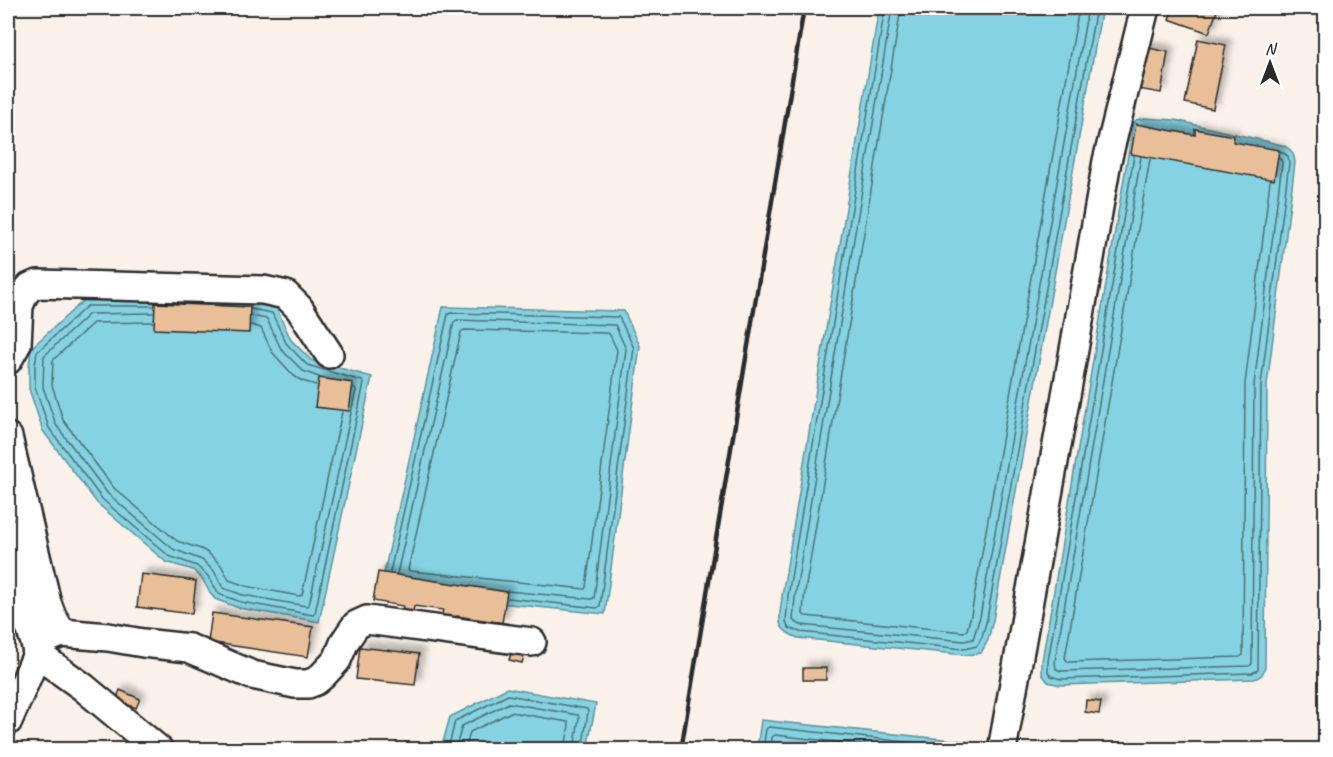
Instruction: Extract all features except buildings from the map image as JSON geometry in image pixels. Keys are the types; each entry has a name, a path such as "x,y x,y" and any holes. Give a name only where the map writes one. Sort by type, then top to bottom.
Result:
{"street":[{"path":"1002,750 1107,160 1145,8"},
{"path":"8,360 17,344 19,306 30,287 38,284 263,290 286,295 299,308 329,354"},
{"path":"8,437 47,603 62,633"},
{"path":"8,533 11,562 28,639 8,721"},
{"path":"28,639 62,633 189,648 252,675 295,684 308,684 322,676 337,660 345,641 356,625 367,621 532,642"},
{"path":"28,639 159,750"}],"water":[{"path":"879,8 1102,8 993,620 988,640 981,653 965,655 798,638 785,630 780,622 782,596"},
{"path":"1145,118 1175,120 1282,145 1291,151 1295,159 1267,385 1265,666 1262,675 1254,679 1060,685 1048,682 1042,674 1042,661 1133,125 1136,120"},
{"path":"84,300 246,302 276,307 291,340 311,360 372,377 319,622 239,608 215,599 203,580 193,570 166,562 97,503 43,431 29,389 31,348"},
{"path":"443,307 624,311 640,346 605,614 380,591"},
{"path":"507,688 596,704 587,749 441,749 450,717"},
{"path":"761,720 971,742 969,750 757,749"}],"railway":[{"path":"681,750 804,8"}]}
